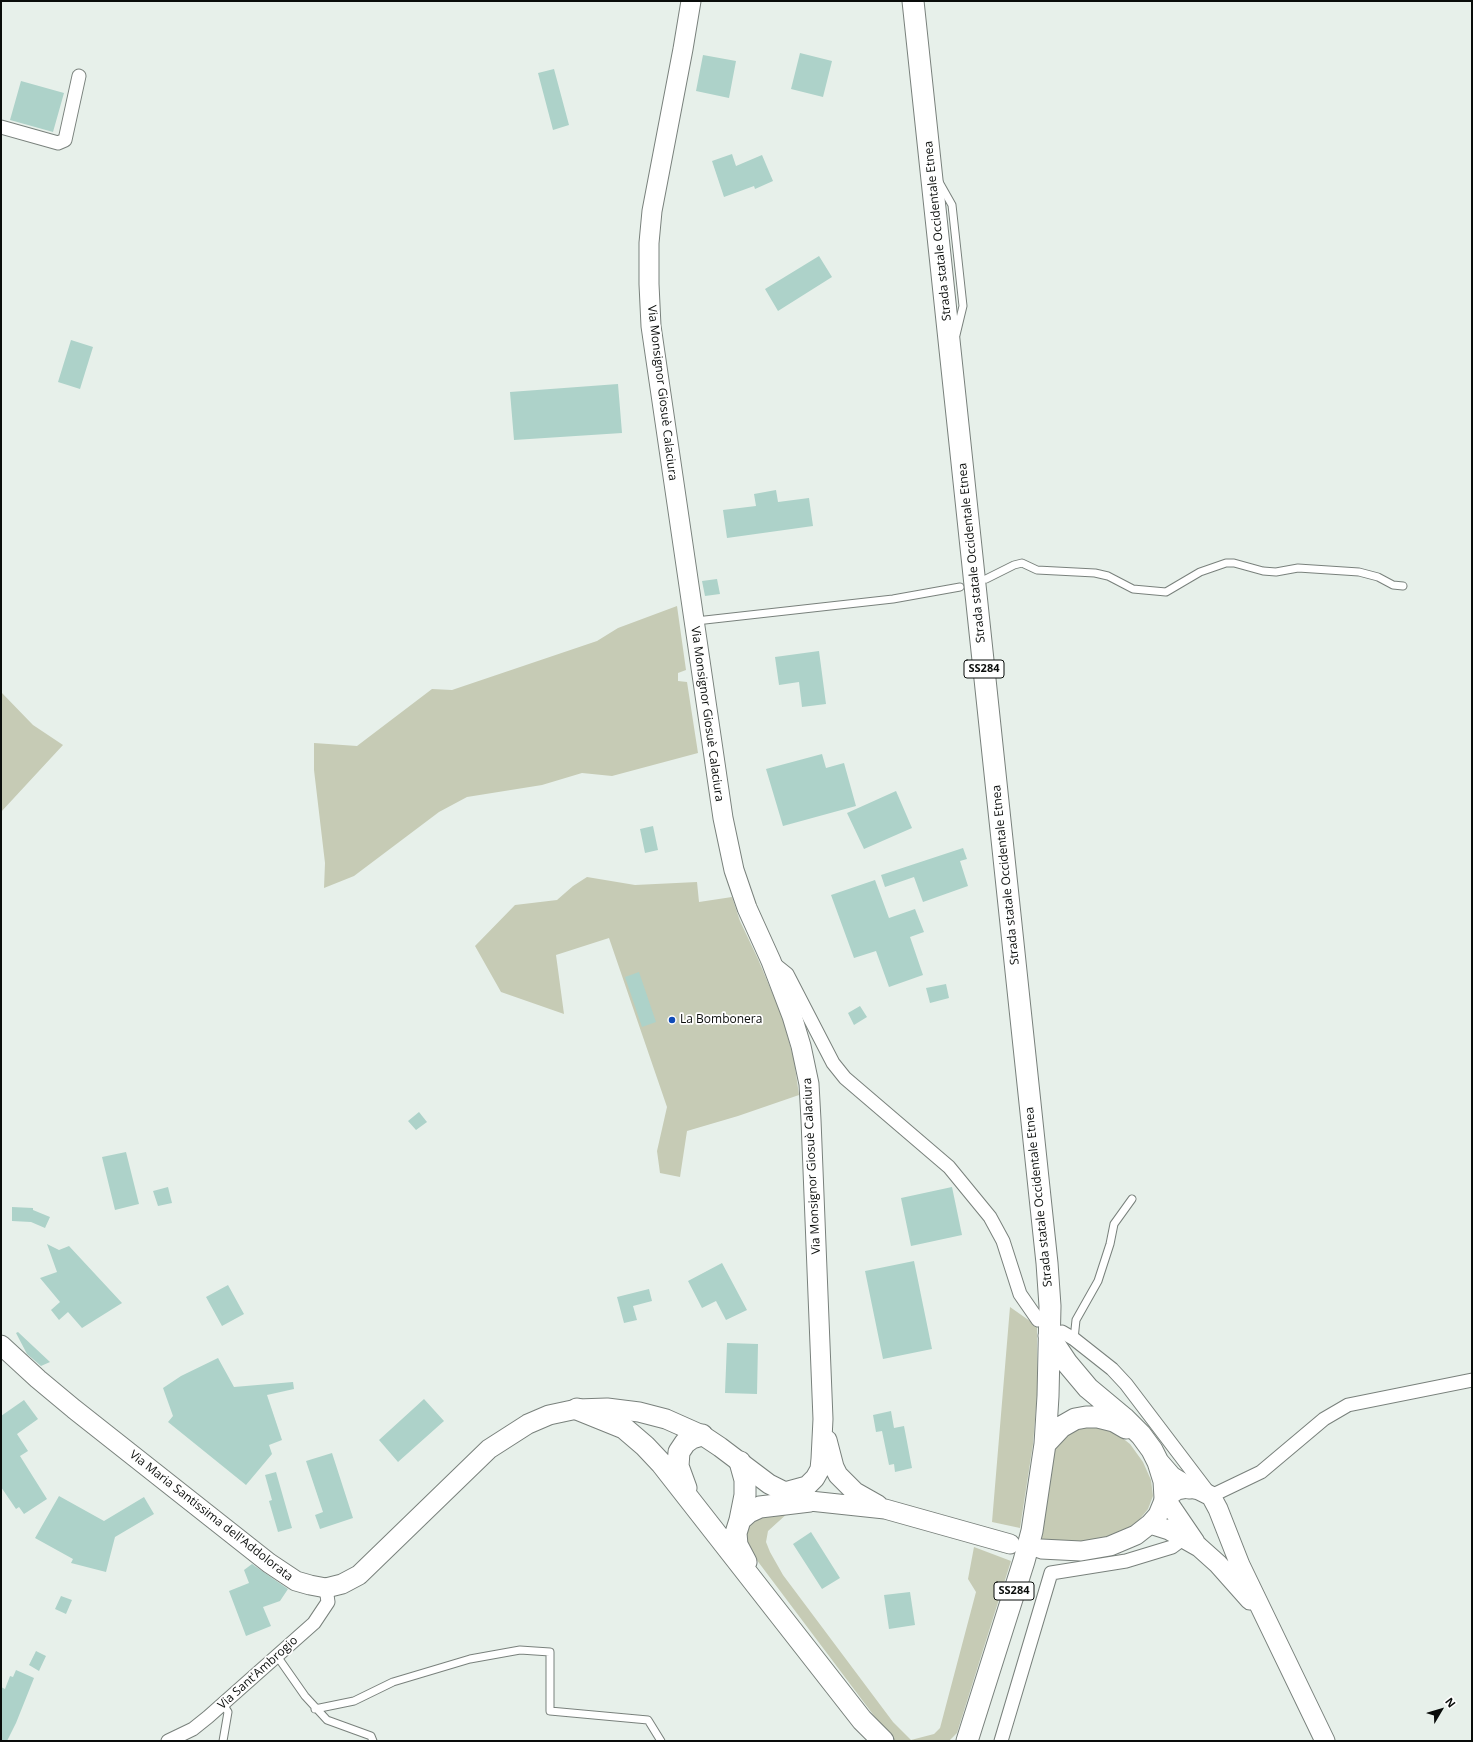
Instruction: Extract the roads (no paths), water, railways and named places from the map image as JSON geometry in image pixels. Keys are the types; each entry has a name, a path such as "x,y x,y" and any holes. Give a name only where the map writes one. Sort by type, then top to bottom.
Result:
{"main road":[{"name":"Strada statale Occidentale Etnea","path":"913,1 1046,1255 1050,1306 1048,1396 1045,1444 1032,1531 1024,1562 966,1739"},
{"path":"1050,1329 1067,1363 1088,1388 1124,1418 1141,1436 1158,1462 1171,1477 1189,1488"},
{"path":"577,1409 624,1428 651,1451 755,1581 862,1720 874,1741"},
{"path":"1045,1444 1061,1427 1075,1419 1086,1417 1098,1417 1114,1421 1141,1436"},
{"path":"689,1498 678,1466 679,1452 692,1438 702,1435"},
{"path":"740,1462 745,1480 745,1496 736,1533 737,1545 755,1581"},
{"path":"1158,1462 1164,1480 1165,1498"},
{"path":"740,1520 749,1512 760,1507 810,1501"},
{"path":"862,1720 884,1741"}],"street":[{"name":"Via Monsignor Giosuè Calaciura","path":"691,1 684,48 652,212 649,243 651,326 715,772 734,870 747,908 771,961 801,1046 809,1084 823,1419 827,1463"},
{"path":"1,127 58,143 65,140 80,76"},
{"path":"771,961 787,974 833,1063 845,1078 950,1167 990,1217 1003,1241 1020,1294 1050,1329 1074,1339 1112,1369 1126,1384 1211,1496 1240,1565 1326,1741"},
{"name":"Via Maria Santissima dell'Addolorata","path":"1,1345 74,1409 268,1563 296,1581 326,1588 342,1584 359,1575 489,1449 528,1424 549,1415 577,1409 607,1408 639,1412 666,1419 702,1435 768,1484 785,1492 810,1501 885,1509"},
{"path":"1211,1496 1261,1472 1324,1419 1348,1405 1472,1380"},
{"path":"785,1492 807,1486 816,1478 820,1469 827,1463"},
{"path":"827,1463 837,1483 830,1504"},
{"path":"827,1463 855,1492 885,1509 1010,1544"},
{"path":"1040,1549 1081,1551 1110,1546 1136,1535 1150,1524 1158,1515 1165,1498 1177,1490 1189,1488 1199,1490 1211,1496"},
{"path":"1165,1498 1191,1543"},
{"path":"1150,1524 1169,1530 1191,1543 1218,1564 1270,1625"},
{"path":"1001,1741 1051,1573 1126,1561 1172,1547 1191,1543 1208,1549 1216,1545 1221,1539 1224,1524"},
{"name":"Via Sant'Ambrogio","path":"168,1741 193,1729 314,1623 328,1602 326,1588"}],"lane":[{"path":"986,579 1014,565 1022,563 1037,570 1094,572 1108,576 1133,589 1166,592 1200,572 1226,563 1234,563 1263,571 1276,572 1298,568 1359,572 1378,577 1394,585 1403,586"},
{"path":"694,621 893,599 960,587"},
{"path":"1074,1339 1076,1320 1098,1281 1110,1244 1114,1224 1132,1199"},
{"path":"315,1709 354,1701 393,1682 470,1659 520,1650 550,1652 550,1711 648,1720 661,1741"},
{"path":"277,1656 292,1680 315,1709 327,1720 371,1736 373,1741"},
{"path":"223,1704 228,1712 223,1741"}],"place":[{"name":"La Bombonera","path":"672,1020"}]}
